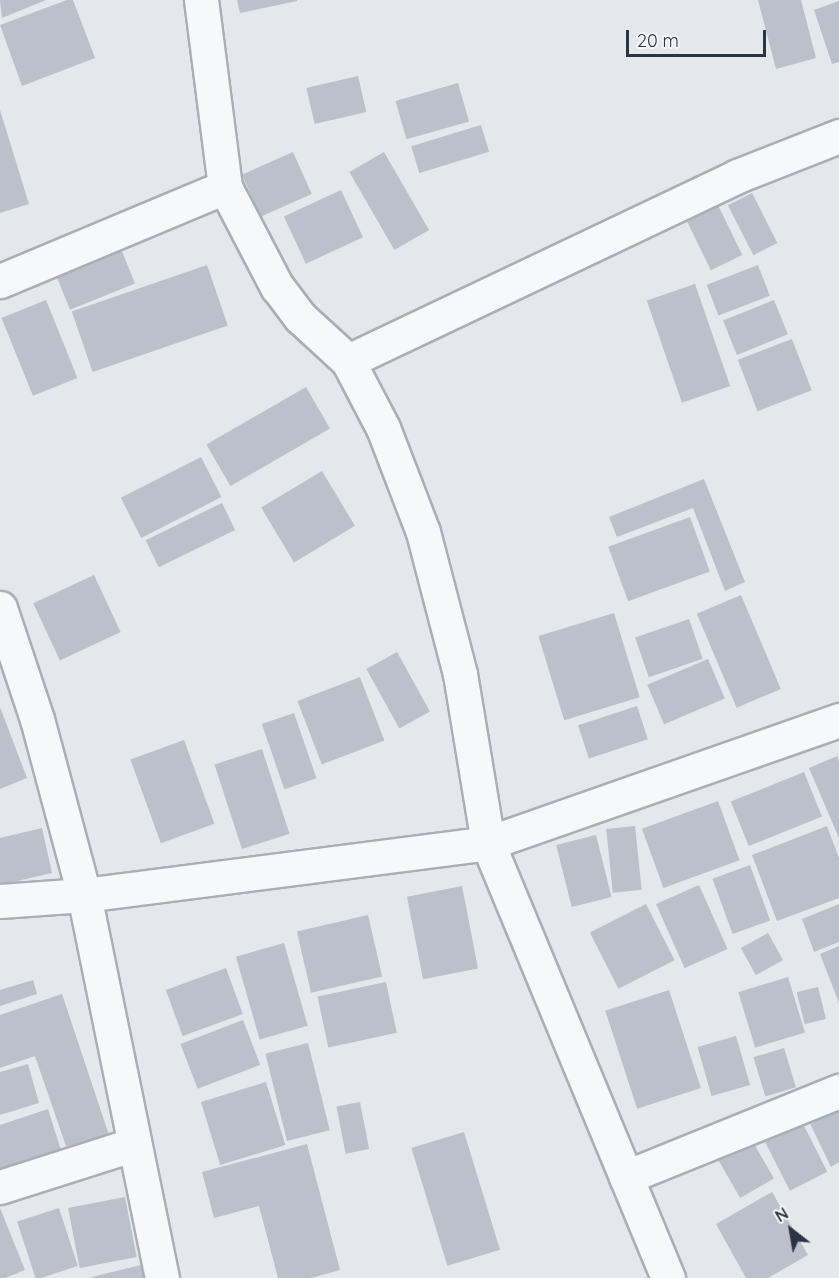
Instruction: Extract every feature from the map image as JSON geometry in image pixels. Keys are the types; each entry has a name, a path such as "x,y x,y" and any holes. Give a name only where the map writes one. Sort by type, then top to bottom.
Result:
{"street":[{"path":"201,0 225,187 277,287 300,317 348,361 383,428 423,532 435,592 460,674 488,843 668,1278"},
{"path":"348,361 737,176 839,136"},
{"path":"0,281 225,187"},
{"path":"0,608 37,719 84,895 132,1145 162,1278"},
{"path":"0,901 84,895 488,843 839,720"},
{"path":"626,1177 839,1091"},
{"path":"0,1187 132,1145"}],"building":[{"path":"0,0 46,0 2,18"},
{"path":"67,0 73,0 95,58 22,86 0,25"},
{"path":"237,0 297,0 297,1 240,13"},
{"path":"758,0 801,0 816,58 776,69"},
{"path":"839,1 839,62 832,64 814,10"},
{"path":"358,76 366,112 315,124 306,88"},
{"path":"458,83 469,121 407,139 396,101"},
{"path":"0,110 29,204 0,213"},
{"path":"481,125 489,152 419,173 411,146"},
{"path":"293,152 312,194 261,217 242,175"},
{"path":"384,152 429,230 394,250 349,172"},
{"path":"341,190 363,237 306,264 284,217"},
{"path":"752,193 777,243 753,255 728,205"},
{"path":"716,201 742,255 711,270 685,216"},
{"path":"117,239 135,284 70,310 52,265"},
{"path":"207,265 228,326 93,372 72,312"},
{"path":"758,265 770,296 718,316 707,285"},
{"path":"695,284 730,386 682,403 647,301"},
{"path":"46,300 77,378 33,396 1,318"},
{"path":"774,300 788,334 737,355 723,321"},
{"path":"792,339 812,390 758,411 738,360"},
{"path":"306,387 330,429 230,486 206,445"},
{"path":"201,457 221,497 141,538 121,498"},
{"path":"322,471 355,526 294,562 261,508"},
{"path":"704,479 745,582 725,591 693,508 617,537 609,517"},
{"path":"222,503 235,530 159,567 146,540"},
{"path":"690,517 710,572 628,601 608,547"},
{"path":"94,575 121,632 60,660 33,603"},
{"path":"741,595 781,689 737,708 697,614"},
{"path":"614,613 640,697 564,720 538,636"},
{"path":"689,619 703,659 649,677 635,638"},
{"path":"397,652 430,711 399,728 366,669"},
{"path":"708,659 725,699 664,724 647,685"},
{"path":"360,677 384,740 322,764 297,701"},
{"path":"637,706 648,739 589,758 578,725"},
{"path":"0,707 27,778 0,789"},
{"path":"294,713 316,778 284,789 262,724"},
{"path":"184,740 214,824 161,843 130,759"},
{"path":"262,749 290,834 242,849 214,764"},
{"path":"837,756 839,761 839,838 809,768"},
{"path":"804,772 822,817 749,846 731,802"},
{"path":"718,801 740,860 663,888 642,829"},
{"path":"635,826 642,890 613,893 606,829"},
{"path":"827,826 839,858 839,898 777,921 752,855"},
{"path":"42,828 52,873 0,885 0,838"},
{"path":"596,835 611,897 572,907 556,845"},
{"path":"750,865 770,920 733,934 712,879"},
{"path":"699,885 727,949 685,968 656,904"},
{"path":"462,886 478,968 423,979 407,897"},
{"path":"646,904 675,960 618,989 590,933"},
{"path":"839,904 839,942 814,952 802,919"},
{"path":"368,915 382,976 311,993 297,931"},
{"path":"768,933 783,960 756,975 741,948"},
{"path":"284,943 308,1026 260,1039 236,957"},
{"path":"839,946 839,1003 820,954"},
{"path":"226,968 243,1014 183,1036 166,990"},
{"path":"788,977 805,1032 755,1048 738,992"},
{"path":"33,980 37,994 0,1006 0,990"},
{"path":"386,982 397,1033 328,1047 318,997"},
{"path":"818,987 826,1019 805,1024 797,992"},
{"path":"669,990 701,1088 637,1109 605,1011"},
{"path":"62,994 110,1138 68,1152 35,1056 0,1068 0,1015"},
{"path":"243,1020 260,1065 198,1089 180,1044"},
{"path":"736,1036 750,1085 712,1096 698,1047"},
{"path":"308,1043 330,1130 287,1141 265,1054"},
{"path":"784,1048 796,1087 765,1097 753,1057"},
{"path":"28,1064 39,1103 0,1115 0,1072"},
{"path":"266,1082 285,1145 220,1165 201,1102"},
{"path":"839,1099 839,1162 831,1167 806,1115"},
{"path":"360,1102 369,1149 346,1154 336,1107"},
{"path":"48,1109 64,1160 0,1180 0,1125"},
{"path":"801,1120 827,1172 790,1191 764,1139"},
{"path":"746,1130 774,1178 740,1198 712,1150"},
{"path":"464,1132 500,1250 447,1266 411,1148"},
{"path":"307,1144 340,1270 311,1278 278,1278 259,1206 214,1218 202,1172"},
{"path":"772,1192 808,1255 768,1278 746,1278 716,1224"},
{"path":"125,1197 137,1257 80,1268 68,1208"},
{"path":"0,1208 25,1270 5,1278 0,1278"},
{"path":"59,1208 78,1266 35,1278 17,1222"},
{"path":"141,1265 144,1278 92,1278 92,1277"}]}
